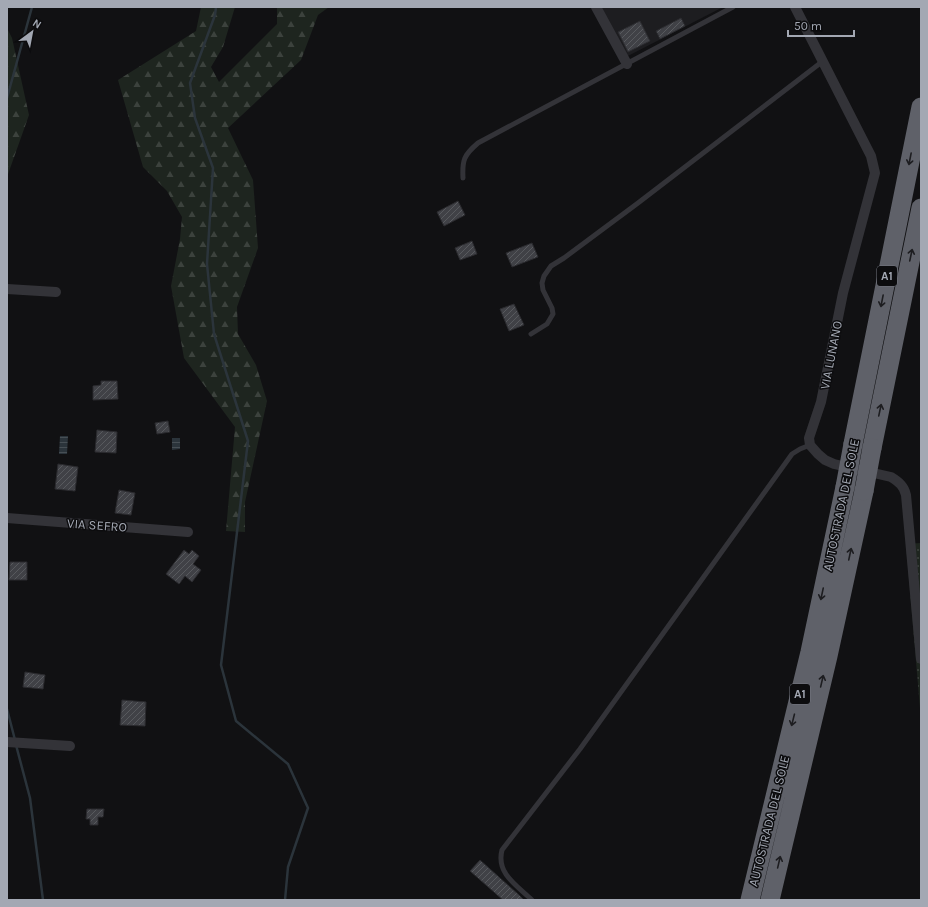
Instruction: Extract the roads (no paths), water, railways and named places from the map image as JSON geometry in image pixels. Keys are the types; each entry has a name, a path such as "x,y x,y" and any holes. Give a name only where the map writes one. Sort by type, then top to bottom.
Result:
{"highway":[{"name":"AUTOSTRADA DEL SOLE","path":"750,900 810,652 845,487 921,107"},
{"name":"AUTOSTRADA DEL SOLE","path":"770,900 828,656 864,491 921,208"}],"street":[{"path":"596,7 627,64"},
{"name":"VIA LUNANO","path":"795,7 872,156 875,173 868,204 843,293 821,402 809,438 810,445"},
{"path":"7,289 56,292"},
{"path":"810,445 818,454 830,462 892,477 904,488 906,495 921,659"},
{"name":"VIA SEFRO","path":"7,518 188,532"},
{"path":"7,742 70,746"}],"lane":[{"path":"463,178 463,161 469,151 478,143 733,7"},
{"path":"530,334 547,324 553,314 552,308 543,290 542,283 544,276 551,266 589,240 823,61"},
{"path":"532,900 507,877 500,858 502,850 580,749 792,454 810,445"}],"waterway":[{"path":"7,98 32,7"},
{"path":"216,7 215,15 190,83 195,118 213,168 207,264 214,334 248,441 221,665 236,721 288,764 308,808 288,867 285,900"},
{"path":"7,709 15,740"},
{"path":"16,745 30,798 43,900"}]}
